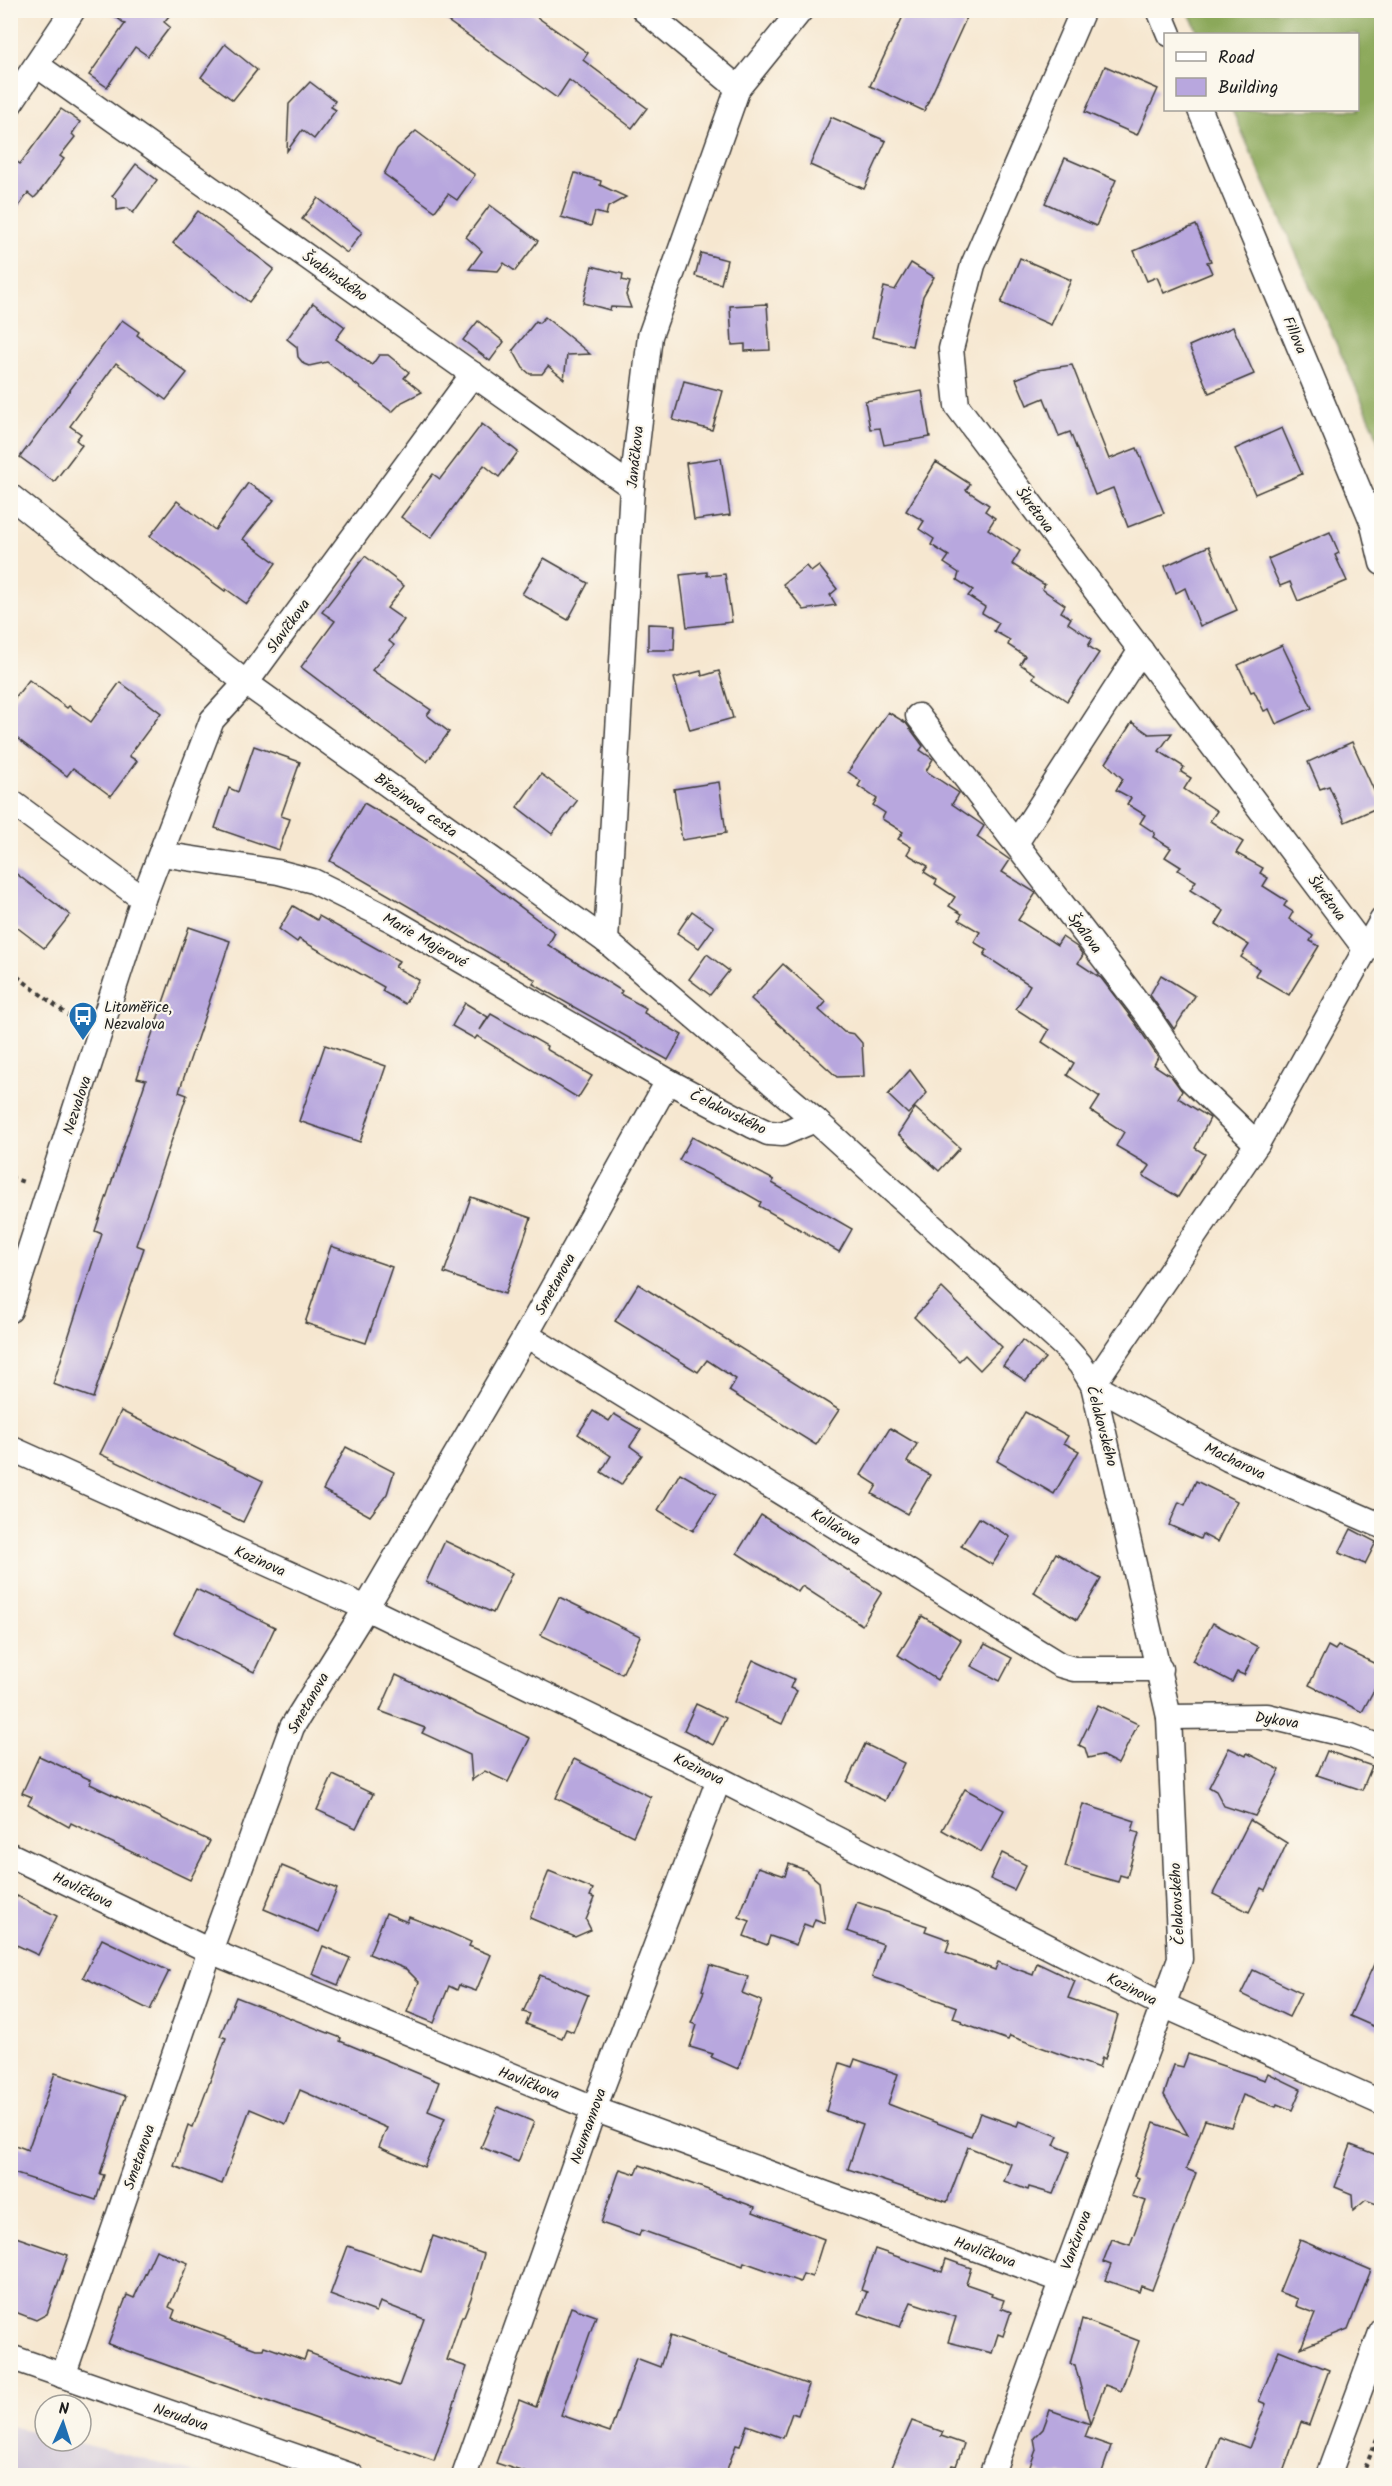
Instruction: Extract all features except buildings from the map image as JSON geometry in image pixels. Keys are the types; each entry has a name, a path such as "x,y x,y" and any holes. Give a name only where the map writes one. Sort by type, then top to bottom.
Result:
{"street":[{"path":"10,104 38,66 73,10"},
{"path":"644,10 738,88"},
{"name":"Janáčkova","path":"606,940 632,487 650,336 738,88 801,10"},
{"name":"Škrétova","path":"1083,10 973,265 951,349 957,406 1366,950"},
{"path":"1159,10 1169,33"},
{"name":"Švabinského","path":"38,66 632,487"},
{"name":"Fillova","path":"1200,111 1372,520 1382,563"},
{"name":"Slavíčkova","path":"143,899 213,720 246,683 473,374"},
{"name":"Březinova cesta","path":"10,496 246,683 606,940 815,1120"},
{"path":"1016,843 1141,650"},
{"name":"Špálova","path":"918,716 1148,1016 1190,1079 1257,1144"},
{"path":"10,801 143,899"},
{"name":"Marie Majerové","path":"161,854 278,872 322,885 392,920 668,1081"},
{"name":"Nezvalova","path":"10,1310 143,899"},
{"path":"1093,1385 1257,1144 1382,920"},
{"name":"Čelakovského","path":"668,1081 768,1133 782,1134 815,1120 1063,1345 1080,1364 1093,1385 1160,1669 1169,1717 1180,1959 1163,2005"},
{"name":"Smetanova","path":"63,2376 210,1951 292,1727 366,1608 526,1335 668,1081"},
{"name":"Kollárova","path":"526,1335 1060,1665 1074,1669 1160,1669"},
{"name":"Macharova","path":"1093,1385 1228,1459 1382,1526"},
{"name":"Kozinova","path":"10,1448 366,1608 719,1779 1163,2005 1382,2103"},
{"name":"Dykova","path":"1169,1717 1267,1716 1351,1736 1382,1748"},
{"name":"Neumannova","path":"464,2475 594,2109 719,1779"},
{"name":"Havlíčkova","path":"10,1855 210,1951 594,2109 1061,2280"},
{"name":"Vančurova","path":"991,2475 1163,2005"},
{"path":"1328,2475 1382,2330"},
{"name":"Nerudova","path":"10,2357 352,2475"}],"path":[{"path":"10,971 99,1039"},
{"path":"1362,2475 1382,2426"}],"shaded area":[{"path":"10,2426 33,2431 33,2453 93,2453 93,2447 206,2475 11,2475"}],"green space":[{"path":"1188,11 1381,11 1381,452 1374,428 1232,111 1359,111 1359,33 1199,33"}],"place":[{"name":"Litoměřice, Nezvalova","path":"83,1042"}]}
